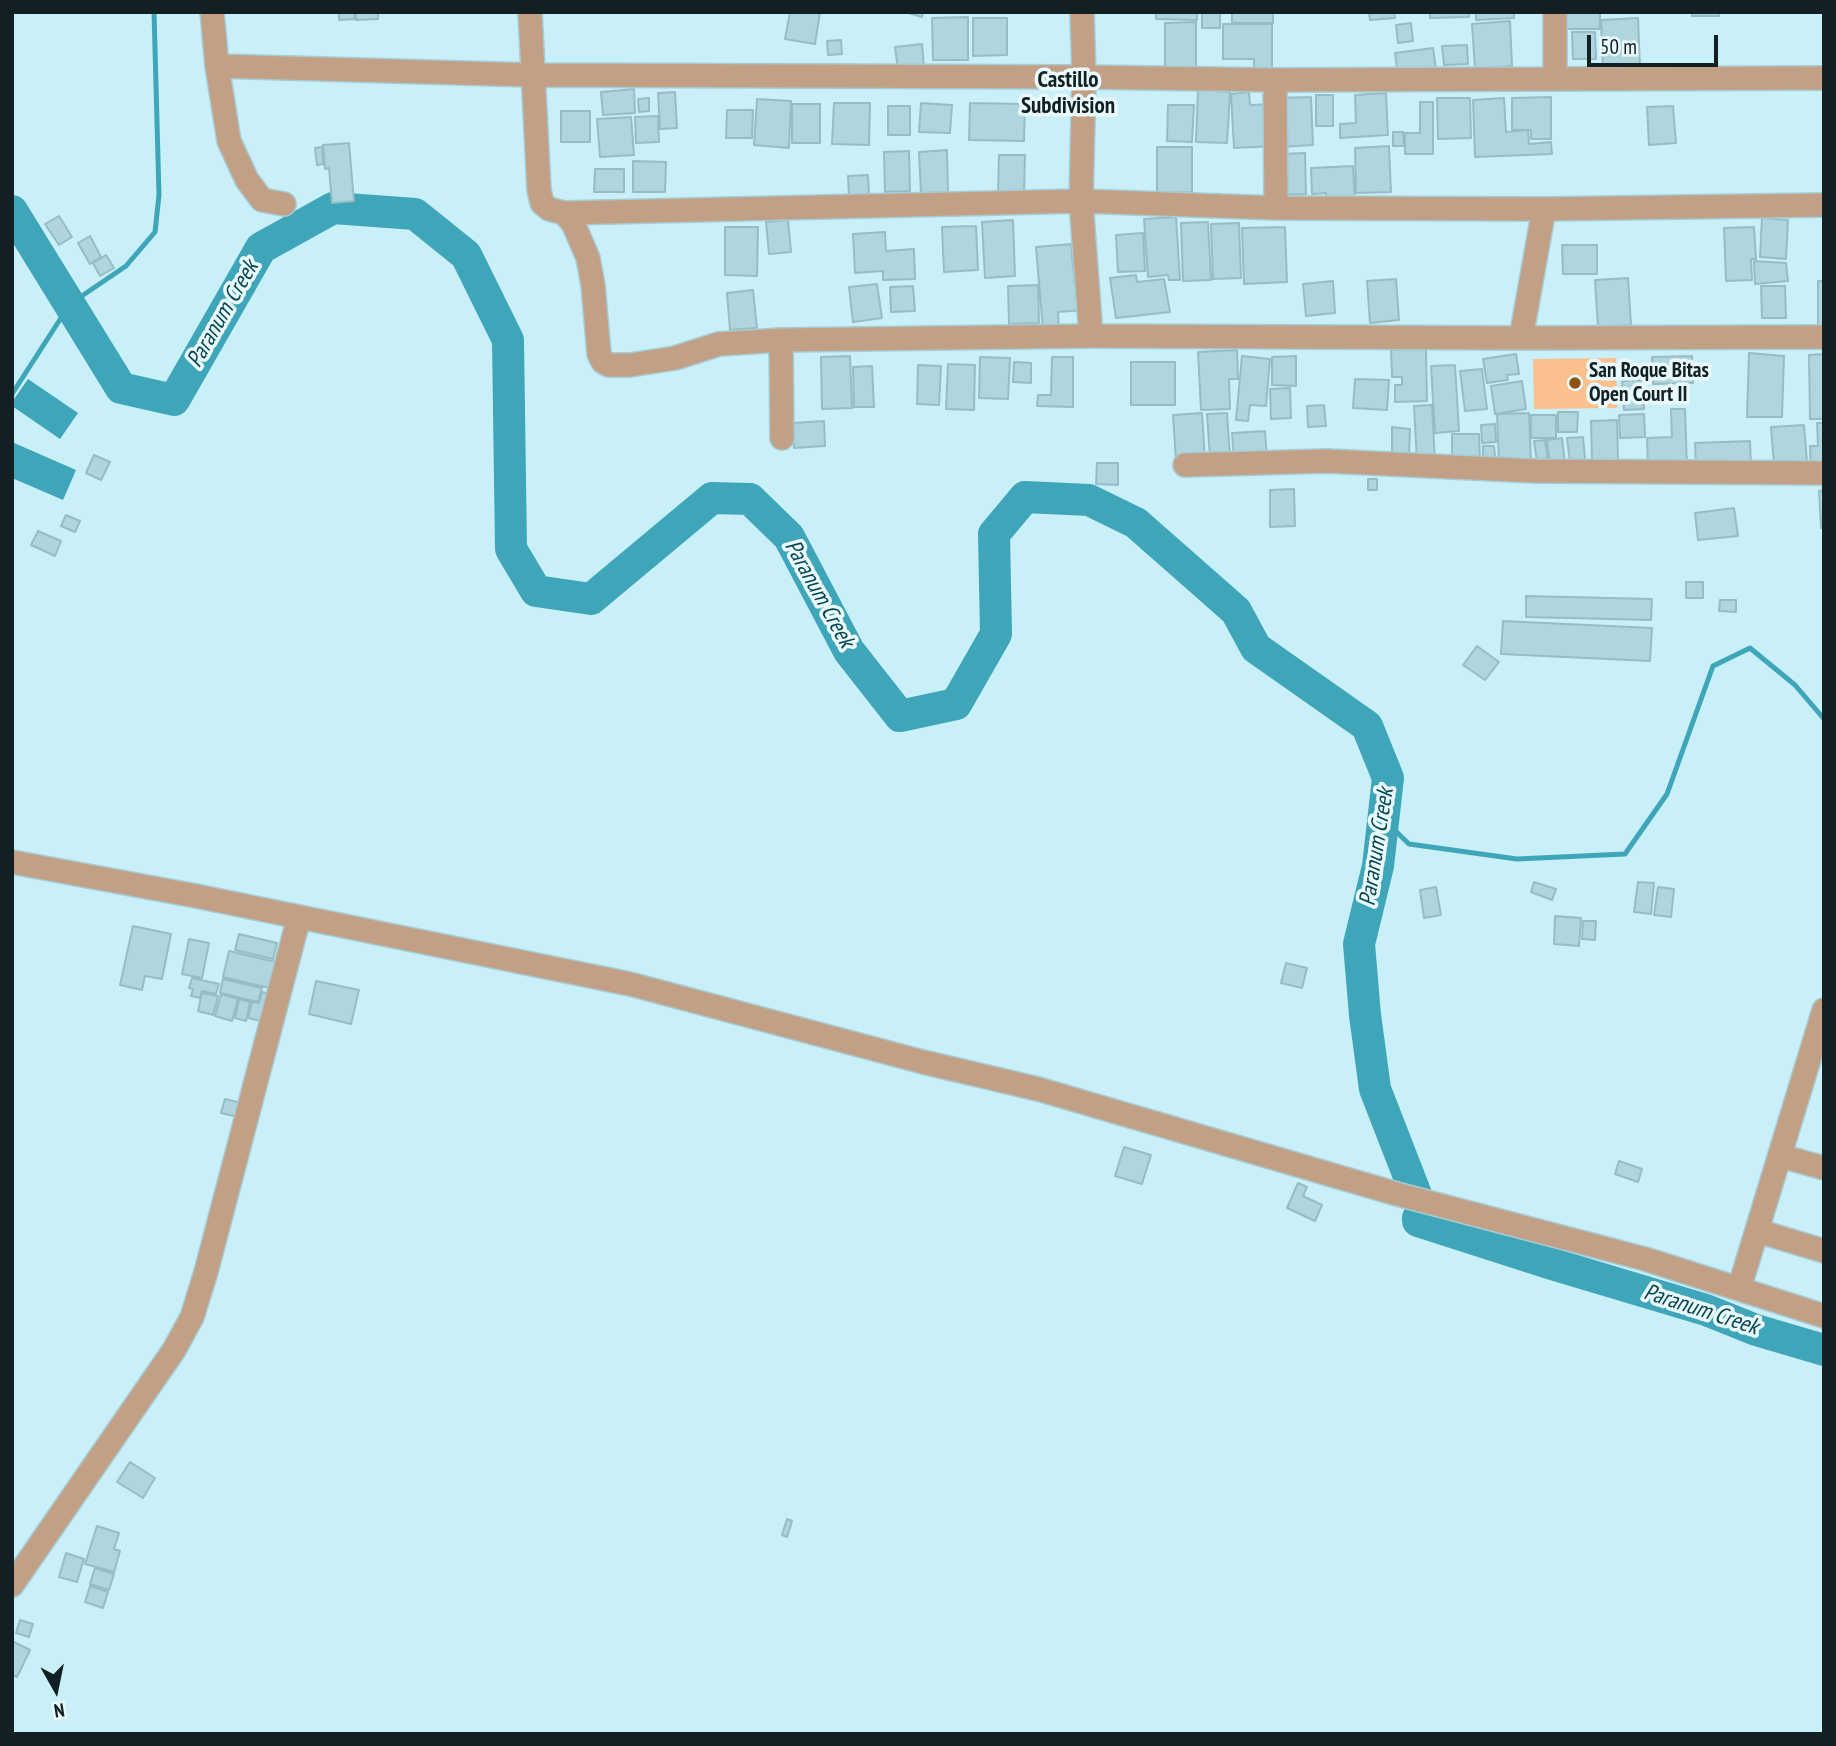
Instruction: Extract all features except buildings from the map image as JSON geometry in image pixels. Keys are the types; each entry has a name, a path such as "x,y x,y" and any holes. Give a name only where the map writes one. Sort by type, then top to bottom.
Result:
{"street":[{"path":"212,12 229,141 247,180 262,200 284,204"},
{"path":"530,12 539,190 542,203 549,209 564,213 1081,201 1276,208 1544,209 1824,205"},
{"path":"1082,12 1084,77 1081,201 1091,336"},
{"path":"1555,12 1555,79"},
{"path":"217,66 532,75 1275,80 1824,78"},
{"path":"1275,80 1276,208"},
{"path":"1521,338 1544,209"},
{"path":"564,213 573,223 588,258 593,285 598,354 603,362 609,365 630,365 675,358 719,344 781,340 1091,336 1824,337"},
{"path":"781,340 782,438"},
{"path":"1185,465 1327,461 1536,471 1824,473"},
{"path":"12,862 630,984 923,1062 1038,1089 1397,1194 1645,1259 1824,1317"},
{"path":"12,1585 174,1350 192,1317 299,917"},
{"path":"1739,1289 1781,1156 1813,1082 1824,1010"},
{"path":"1781,1156 1824,1168"},
{"path":"1758,1231 1824,1251"}],"shaded area":[{"name":"San Roque Bitas Open Court II","path":"1616,358 1617,408 1534,409 1533,359"}],"water":[{"path":"28,379 78,413 60,439 12,406"},
{"path":"12,442 76,470 63,500 12,478"}],"waterway":[{"path":"12,394 70,304 126,266 155,232 159,195 154,12"},
{"name":"Paranum Creek","path":"12,211 121,388 174,400 261,248 333,208 415,214 466,255 508,340 511,549 536,591 591,599 712,498 750,499 789,537 849,651 900,716 956,704 996,634 994,534 1025,497 1089,500 1136,523 1236,611 1256,648 1367,726 1388,778 1378,866 1359,944 1365,1015 1375,1089 1417,1197"},
{"path":"1383,819 1409,844 1517,859 1625,854 1667,794 1713,666 1750,648 1795,685 1824,719"},
{"name":"Paranum Creek","path":"1418,1218 1418,1221 1706,1310 1756,1330 1824,1350"}],"place":[{"name":"San Roque Bitas Open Court II","path":"1575,383"}],"district":[{"name":"Castillo Subdivision","path":"1068,93"}]}
